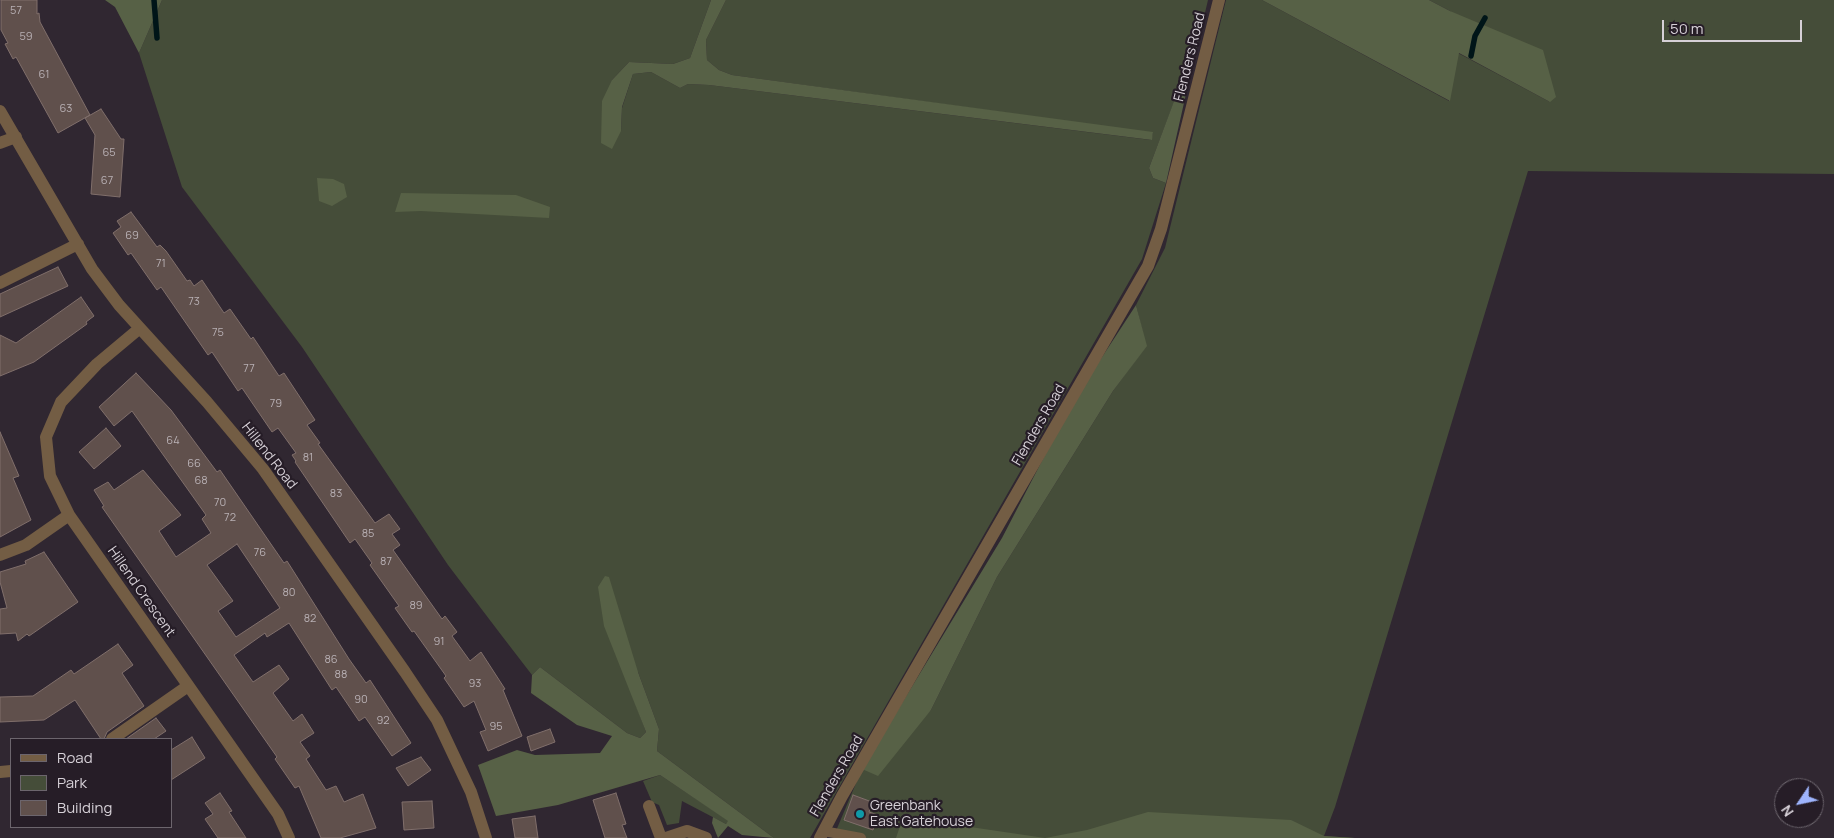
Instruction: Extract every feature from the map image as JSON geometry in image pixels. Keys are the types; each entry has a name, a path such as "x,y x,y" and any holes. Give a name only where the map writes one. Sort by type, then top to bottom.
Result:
{"street":[{"name":"Flenders Road","path":"822,834 1148,266 1161,229 1219,0"},
{"name":"Hillend Road","path":"0,110 92,269 140,328 208,402 263,469 438,720 471,792 486,838"},
{"path":"0,144 16,137"},
{"path":"0,284 78,244"},
{"name":"Hillend Crescent","path":"140,328 97,364 61,402 46,437 50,476 69,515 278,814 289,838"},
{"path":"0,555 26,545 69,515"},
{"path":"113,738 188,686"},
{"path":"649,806 661,838"},
{"path":"666,838 687,831 706,838"}],"lane":[{"path":"822,834 861,838"}],"green space":[{"path":"105,0 162,0 139,53 115,7"},
{"path":"162,0 711,0 690,58 673,64 629,62 612,80 621,131 622,108 633,74 651,72 680,88 688,84 709,85 1151,140 1153,133 732,75 719,70 707,60 706,40 726,0 1208,0 1188,85 1180,86 1149,168 1153,178 1166,183 1142,259 810,838 774,838 657,751 659,729 638,672 633,697 646,732 640,738 627,733 540,667 532,675 448,565 302,347 182,187 139,53"},
{"path":"711,0 726,0 706,40 707,60 719,70 732,75 1153,132 1152,140 709,85 688,84 680,88 651,72 633,74 622,107 621,131 612,149 601,143 602,101 612,80 629,62 673,64 690,58"},
{"path":"1226,0 1262,0 1449,101 1458,53 1550,102 1450,11 1429,0 1834,0 1834,174 1528,171 1335,807 1324,836 1355,838 833,838 862,769 931,710 997,577 1113,391 1146,346 1136,305 1165,248"},
{"path":"1262,0 1429,0 1450,11 1543,50 1556,97 1550,102 1459,53 1450,101"},
{"path":"1180,85 1188,85 1166,183 1153,178 1149,168"},
{"path":"317,178 333,179 344,184 347,197 332,206 319,201"},
{"path":"401,193 516,195 550,207 549,218 421,211 395,212"},
{"path":"1136,305 1147,346 1113,391 997,577 931,710 878,776 862,769 1002,538 1072,403"},
{"path":"605,576 609,577 638,672 659,729 657,751 774,838 742,835 728,826 718,838 712,823 713,817 726,824 728,821 660,775 558,805 496,816 478,765 517,750 535,755 600,753 612,736 577,725 531,693 532,675 540,667 627,733 640,738 646,732 604,626 598,587"},
{"path":"660,775 729,821 726,824 682,801 679,823 667,825 659,805 652,802 643,781"},
{"path":"1148,812 1291,820 1324,836 1355,838 1045,838 1087,830"},
{"path":"950,824 1045,838 896,838 900,826"}],"building":[{"path":"1,0 37,0 37,14 39,13 40,22 90,115 58,133 16,57 13,59 5,44 8,43 1,30"},
{"path":"101,109 121,139 124,139 120,197 91,194 95,135 85,118"},
{"path":"131,212 157,247 160,245 166,251 187,281 190,280 194,286 202,280 224,313 230,309 251,339 253,337 279,376 284,373 315,420 307,425 320,443 318,444 375,523 389,514 400,529 392,534 400,545 393,550 442,619 445,616 457,632 452,636 470,661 481,652 505,689 503,690 522,736 488,751 480,732 486,730 474,701 464,707 444,678 446,676 395,608 399,606 370,565 372,563 355,539 350,543 295,462 292,455 296,453 278,428 272,432 242,388 238,391 212,352 208,355 161,287 157,290 131,253 128,255 113,233 121,227 117,221"},
{"path":"58,267 68,286 0,317 0,294"},
{"path":"81,297 94,316 86,322 87,324 34,362 0,376 0,335 16,343"},
{"path":"136,373 171,410 217,472 220,470 284,563 287,561 366,683 370,680 411,743 392,756 365,717 359,721 336,687 332,690 289,623 267,637 265,633 234,655 253,682 279,665 289,679 273,693 293,721 302,714 314,733 300,742 310,756 306,759 326,790 336,786 344,802 363,794 376,828 340,838 321,838 299,786 295,788 275,759 277,757 102,507 104,506 94,490 108,482 114,490 143,470 181,515 159,531 176,557 211,533 202,519 206,515 132,411 114,426 99,407","holes":["237,544 280,608 236,637 218,611 233,601 207,565"]},
{"path":"106,428 121,446 94,469 79,452"},
{"path":"0,432 19,476 13,478 31,520 0,537"},
{"path":"44,552 78,602 29,636 27,634 18,641 16,633 0,634 0,609 7,608 0,582 0,572 26,564 25,561"},
{"path":"118,644 133,665 122,673 144,706 107,732 104,738 100,738 75,700 44,720 0,722 0,697 33,696 71,670 74,674"},
{"path":"156,718 166,731 156,738 127,738"},
{"path":"550,729 555,742 531,751 527,737"},
{"path":"192,737 205,758 172,779 172,749"},
{"path":"421,757 431,770 408,786 396,768"},
{"path":"220,793 232,811 229,812 246,838 218,838 205,819 213,814 205,803"},
{"path":"616,793 626,824 622,825 627,838 605,838 593,800"},
{"name":"Greenbank East Gatehouse","path":"853,795 872,802 869,812 878,815 873,830 844,820"},
{"path":"432,801 434,828 404,830 402,802"},
{"path":"535,816 538,838 515,838 512,819"}],"waterway":[{"path":"154,0 157,38"},
{"path":"1471,56 1475,36 1485,18"}],"place":[{"name":"Greenbank East Gatehouse","path":"860,814"}]}
